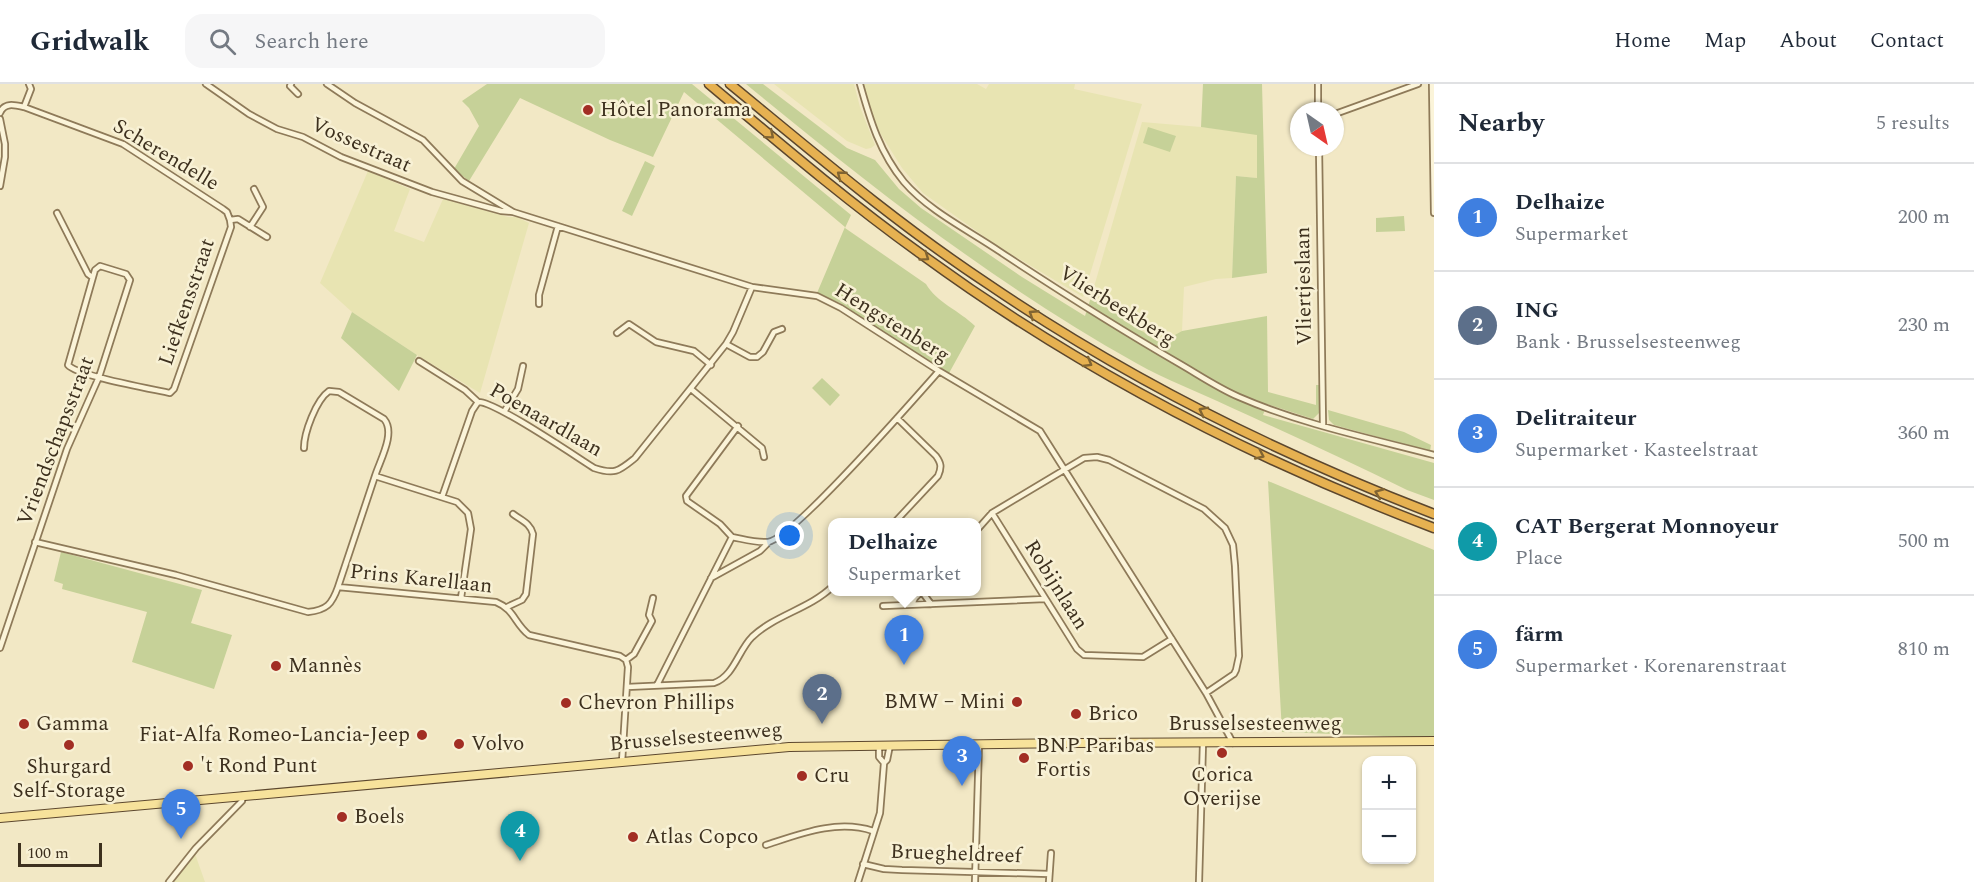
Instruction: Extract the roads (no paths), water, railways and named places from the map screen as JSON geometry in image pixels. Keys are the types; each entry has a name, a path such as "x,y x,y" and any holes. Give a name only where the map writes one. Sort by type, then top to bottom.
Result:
{"highway":[{"path":"709,84 878,222 1043,337 1159,404 1243,447 1376,506 1434,528"},
{"path":"730,84 904,225 1053,326 1127,370 1250,434 1370,489 1434,514"}],"main road":[{"name":"Brusselsesteenweg","path":"0,818 789,747 1434,741"}],"street":[{"path":"24,107 31,89 29,84"},
{"name":"Vossestraat","path":"206,84 249,114 277,129 303,137 341,157 432,192 501,211 513,212"},
{"path":"291,84 290,86 298,94"},
{"name":"Hengstenberg","path":"327,84 355,103 423,140 462,180 513,212 752,286 817,296 842,308 939,371 1040,431 1206,693 1233,743"},
{"name":"Vlierbeekberg","path":"860,84 872,128 881,147 902,178 925,201 1082,306 1217,386 1265,408 1434,455"},
{"path":"1318,84 1318,102"},
{"path":"1344,111 1418,84"},
{"path":"1432,84 1434,213"},
{"name":"Scherendelle","path":"1,111 12,104 24,107 123,144 223,209 230,220 238,219 267,237"},
{"path":"0,119 5,144 0,186"},
{"name":"Vliertjeslaan","path":"1319,156 1323,425"},
{"path":"250,226 263,207 254,189"},
{"path":"57,213 88,274 93,277 68,362 71,369 99,377"},
{"name":"Liefkensstraat","path":"99,377 170,393 173,391 231,226 230,220"},
{"path":"539,304 539,295 558,226"},
{"name":"Vriendschapsstraat","path":"0,648 67,449 99,377 130,280 126,274 97,267 93,277"},
{"name":"Poenaardlaan","path":"419,361 465,390 478,402 484,401 504,412 594,468 607,472 619,471 635,458 726,344 752,286"},
{"path":"616,333 629,324 656,342 694,351 711,364"},
{"path":"726,344 750,357 757,357 763,352 774,332 782,329"},
{"path":"504,412 518,389 523,366"},
{"path":"710,579 760,551 769,542 787,531 897,418 939,371"},
{"path":"691,388 762,448 764,457"},
{"path":"304,448 304,436 320,399 329,391 339,392 387,423 389,433 338,587"},
{"path":"442,497 471,411 478,402"},
{"path":"897,418 936,456 941,469 939,476 899,518"},
{"path":"738,426 686,496 687,501 720,524 732,537 769,542"},
{"path":"981,525 992,513 1064,469 1084,458 1097,457 1109,460 1204,509 1225,528 1233,545 1239,656 1234,674 1206,693"},
{"path":"375,476 442,497 462,505 468,513 471,522 461,598"},
{"name":"Robijnlaan","path":"992,513 1077,649 1084,655 1143,657 1172,639"},
{"path":"507,607 516,605 526,594 532,534 526,522 513,514"},
{"path":"657,686 732,537"},
{"name":"Prins Karellaan","path":"35,542 176,575 308,612 321,611 329,607 338,587 496,603 507,607 520,628 529,635 620,656 626,660"},
{"path":"627,687 714,683 723,680 741,650 754,636 769,624 828,591"},
{"path":"912,604 918,596"},
{"path":"925,596 931,604"},
{"path":"622,762 628,667 626,660 634,654 652,621 649,615 653,598"},
{"path":"883,606 1045,599"},
{"path":"1199,882 1203,743"},
{"path":"975,882 979,744"},
{"path":"879,745 879,757 884,764"},
{"path":"858,882 880,813 884,764 890,745"},
{"path":"169,882 196,848 242,801 243,795"},
{"path":"766,845 811,830 862,827 873,831"},
{"name":"Bruegheldreef","path":"1049,882 1051,853"},
{"name":"Bruegheldreef","path":"863,864 884,869 1049,874"}],"place":[{"name":"Hôtel Panorama","path":"588,110"},
{"name":"Delhaize","path":"904,665"},
{"name":"Mannès","path":"276,666"},
{"name":"BMW – Mini","path":"1017,702"},
{"name":"Chevron Phillips","path":"566,703"},
{"name":"Brico","path":"1076,714"},
{"name":"Gamma","path":"24,724"},
{"name":"ING","path":"822,724"},
{"name":"Fiat-Alfa Romeo-Lancia-Jeep","path":"422,735"},
{"name":"Volvo","path":"459,744"},
{"name":"Shurgard Self-Storage","path":"69,745"},
{"name":"Corica Overijse","path":"1222,753"},
{"name":"BNP Paribas Fortis","path":"1024,758"},
{"name":"'t Rond Punt","path":"188,766"},
{"name":"Cru","path":"802,776"},
{"name":"Delitraiteur","path":"962,786"},
{"name":"Boels","path":"342,817"},
{"name":"Atlas Copco","path":"633,837"},
{"name":"färm","path":"181,839"},
{"name":"CAT Bergerat Monnoyeur","path":"520,861"}]}
